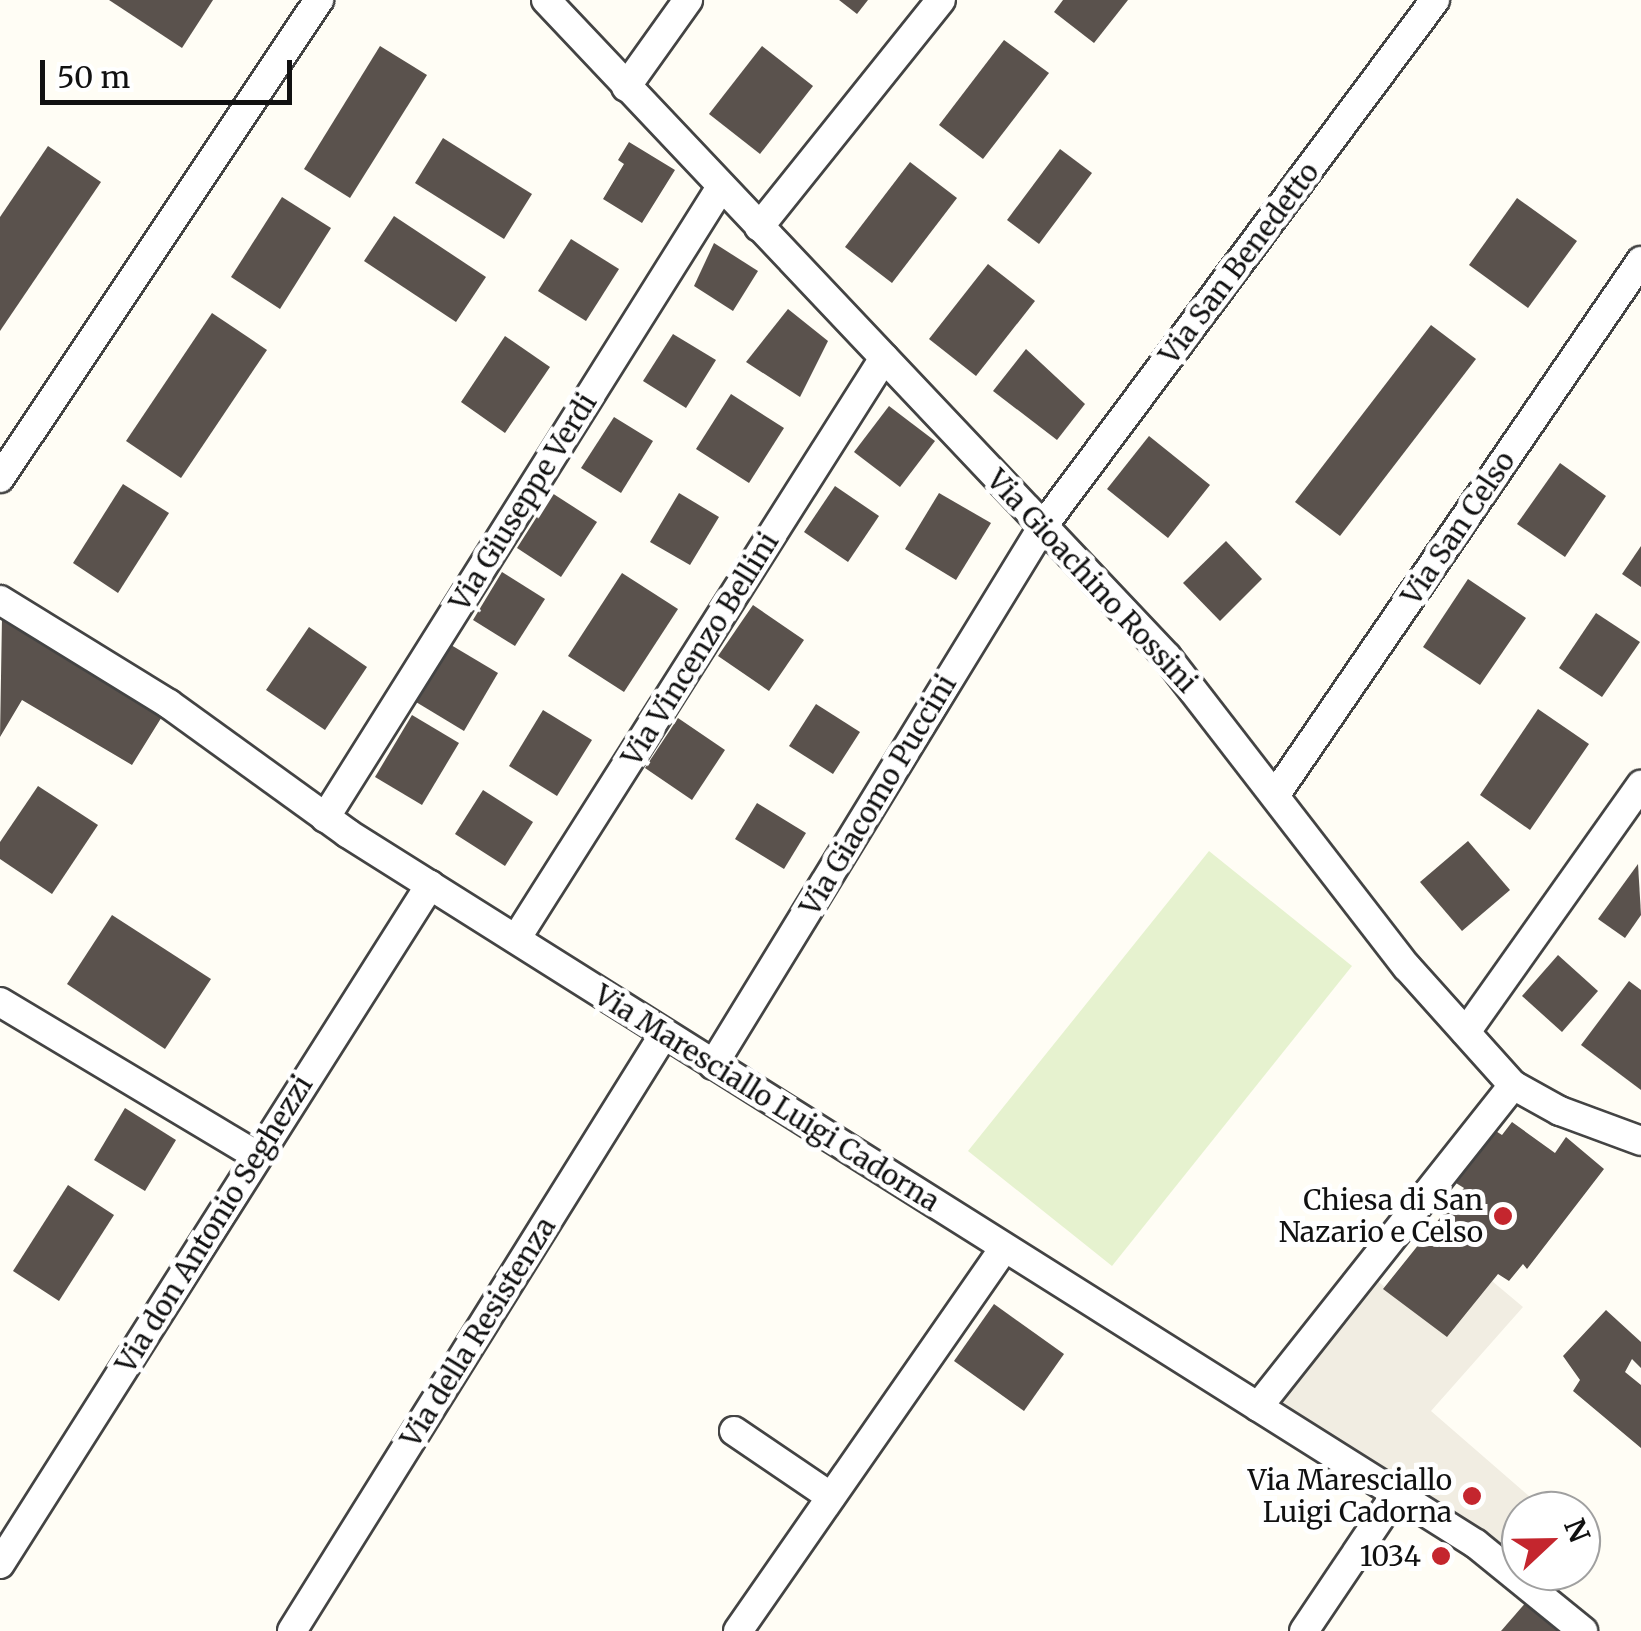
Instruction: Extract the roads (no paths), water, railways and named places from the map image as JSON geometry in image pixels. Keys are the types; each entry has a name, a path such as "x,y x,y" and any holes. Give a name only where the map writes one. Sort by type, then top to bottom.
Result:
{"street":[{"path":"0,478 319,0"},
{"name":"Via Gioachino Rossini","path":"546,0 1167,657 1407,967 1513,1085 1560,1111 1636,1132"},
{"path":"626,88 688,0"},
{"path":"759,228 940,0"},
{"name":"Via San Benedetto","path":"1043,526 1435,0"},
{"name":"Via Giuseppe Verdi","path":"325,818 721,187"},
{"name":"Via San Celso","path":"1276,794 1641,261"},
{"name":"Via Vincenzo Bellini","path":"516,939 884,358"},
{"name":"Via Giacomo Puccini","path":"713,1065 1043,526"},
{"name":"Via Maresciallo Luigi Cadorna","path":"0,600 169,704 325,818 1476,1544 1583,1631"},
{"path":"1466,1032 1637,800"},
{"name":"Via don Antonio Seghezzi","path":"0,1564 430,885"},
{"path":"0,1002 256,1156"},
{"name":"Via della Resistenza","path":"292,1631 664,1034"},
{"path":"1258,1407 1513,1085"},
{"path":"738,1631 1004,1248"},
{"path":"734,1431 831,1497"},
{"path":"1304,1631 1396,1494"}],"place":[{"name":"Chiesa di San Nazario e Celso","path":"1503,1216"},
{"name":"Via Maresciallo Luigi Cadorna","path":"1472,1496"},
{"name":"1034","path":"1441,1556"}]}
